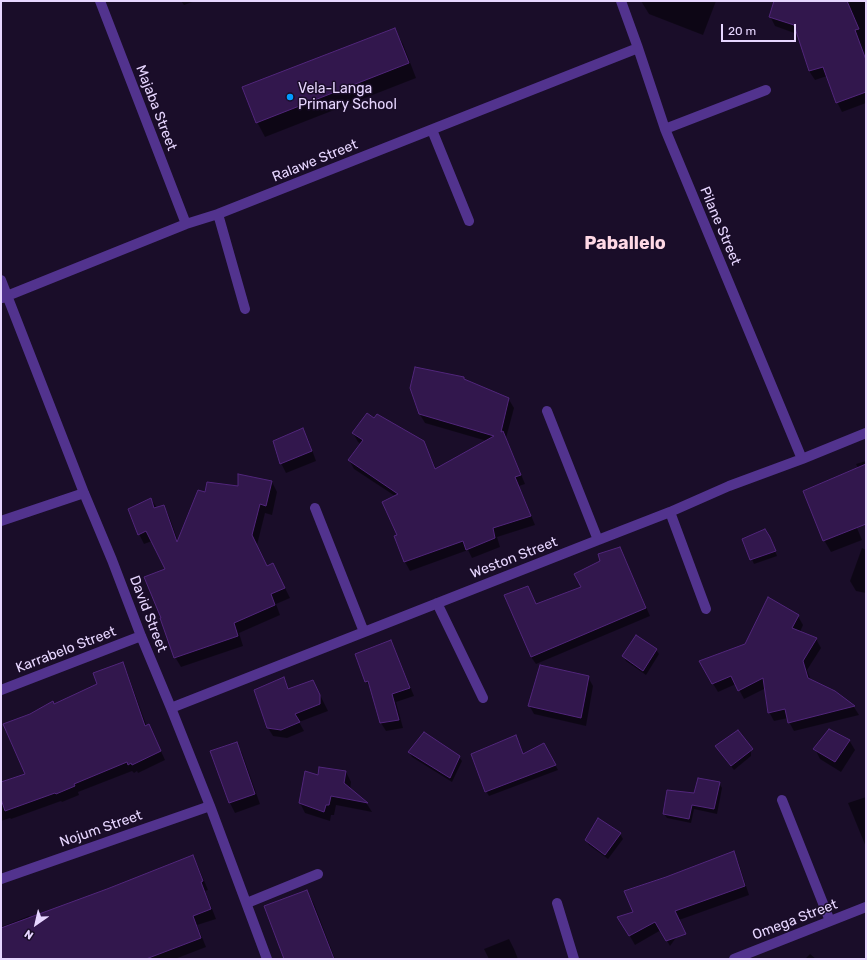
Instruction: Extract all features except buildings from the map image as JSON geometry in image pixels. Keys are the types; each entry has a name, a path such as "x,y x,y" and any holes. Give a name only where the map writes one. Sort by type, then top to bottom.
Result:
{"street":[{"name":"Majaba Street","path":"100,1 186,224"},
{"name":"Pilane Street","path":"622,1 665,128 802,459"},
{"name":"Ralawe Street","path":"4,297 186,224 218,214 638,48"},
{"path":"665,128 766,90"},
{"path":"432,130 469,221"},
{"path":"218,214 245,309"},
{"name":"David Street","path":"1,280 4,297 112,560 210,806 267,959"},
{"path":"547,411 598,540"},
{"name":"Weston Street","path":"171,708 670,512 729,486 866,433"},
{"path":"1,521 84,493"},
{"path":"315,508 364,632"},
{"path":"670,512 706,609"},
{"path":"437,603 483,698"},
{"name":"Karrabelo Street","path":"1,690 141,636"},
{"path":"782,800 830,921"},
{"name":"Nojum Street","path":"1,879 210,806"},
{"path":"247,904 318,874"},
{"path":"557,903 574,959"},
{"name":"Omega Street","path":"734,959 866,907"}],"place":[{"name":"Vela-Langa Primary School","path":"290,97"}],"district":[{"name":"Paballelo","path":"625,244"}]}
